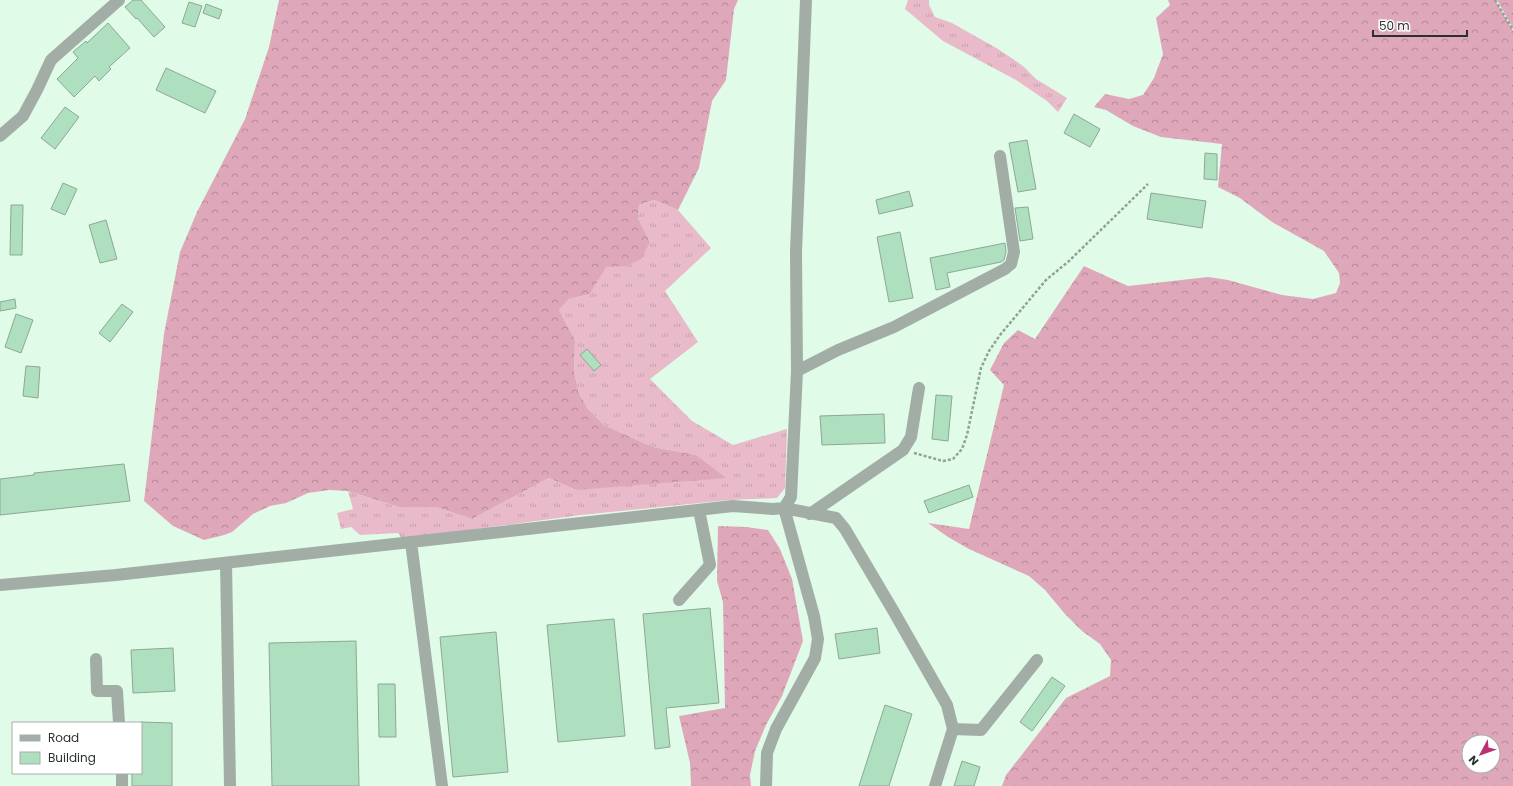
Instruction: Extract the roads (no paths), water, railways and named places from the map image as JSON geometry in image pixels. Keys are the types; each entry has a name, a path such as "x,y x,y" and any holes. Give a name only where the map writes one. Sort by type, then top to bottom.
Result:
{"street":[{"path":"0,136 23,116 51,60 119,0"},
{"path":"766,786 767,753 773,735 815,658 818,639 814,616 784,508 791,497 797,371 796,252 806,0"},
{"path":"797,371 838,350 894,327 1005,269 1011,264 1014,252 1000,156"},
{"path":"810,514 903,450 911,437 919,388"},
{"path":"0,585 116,575 733,506 772,510 784,508 836,518 845,529 947,705 953,729 935,786"},
{"path":"679,600 710,565 699,510"},
{"path":"411,542 442,786"},
{"path":"226,563 230,786"},
{"path":"96,660 97,691 117,691 119,722"},
{"path":"953,729 981,730 1037,660"},
{"path":"122,774 122,786"}]}
